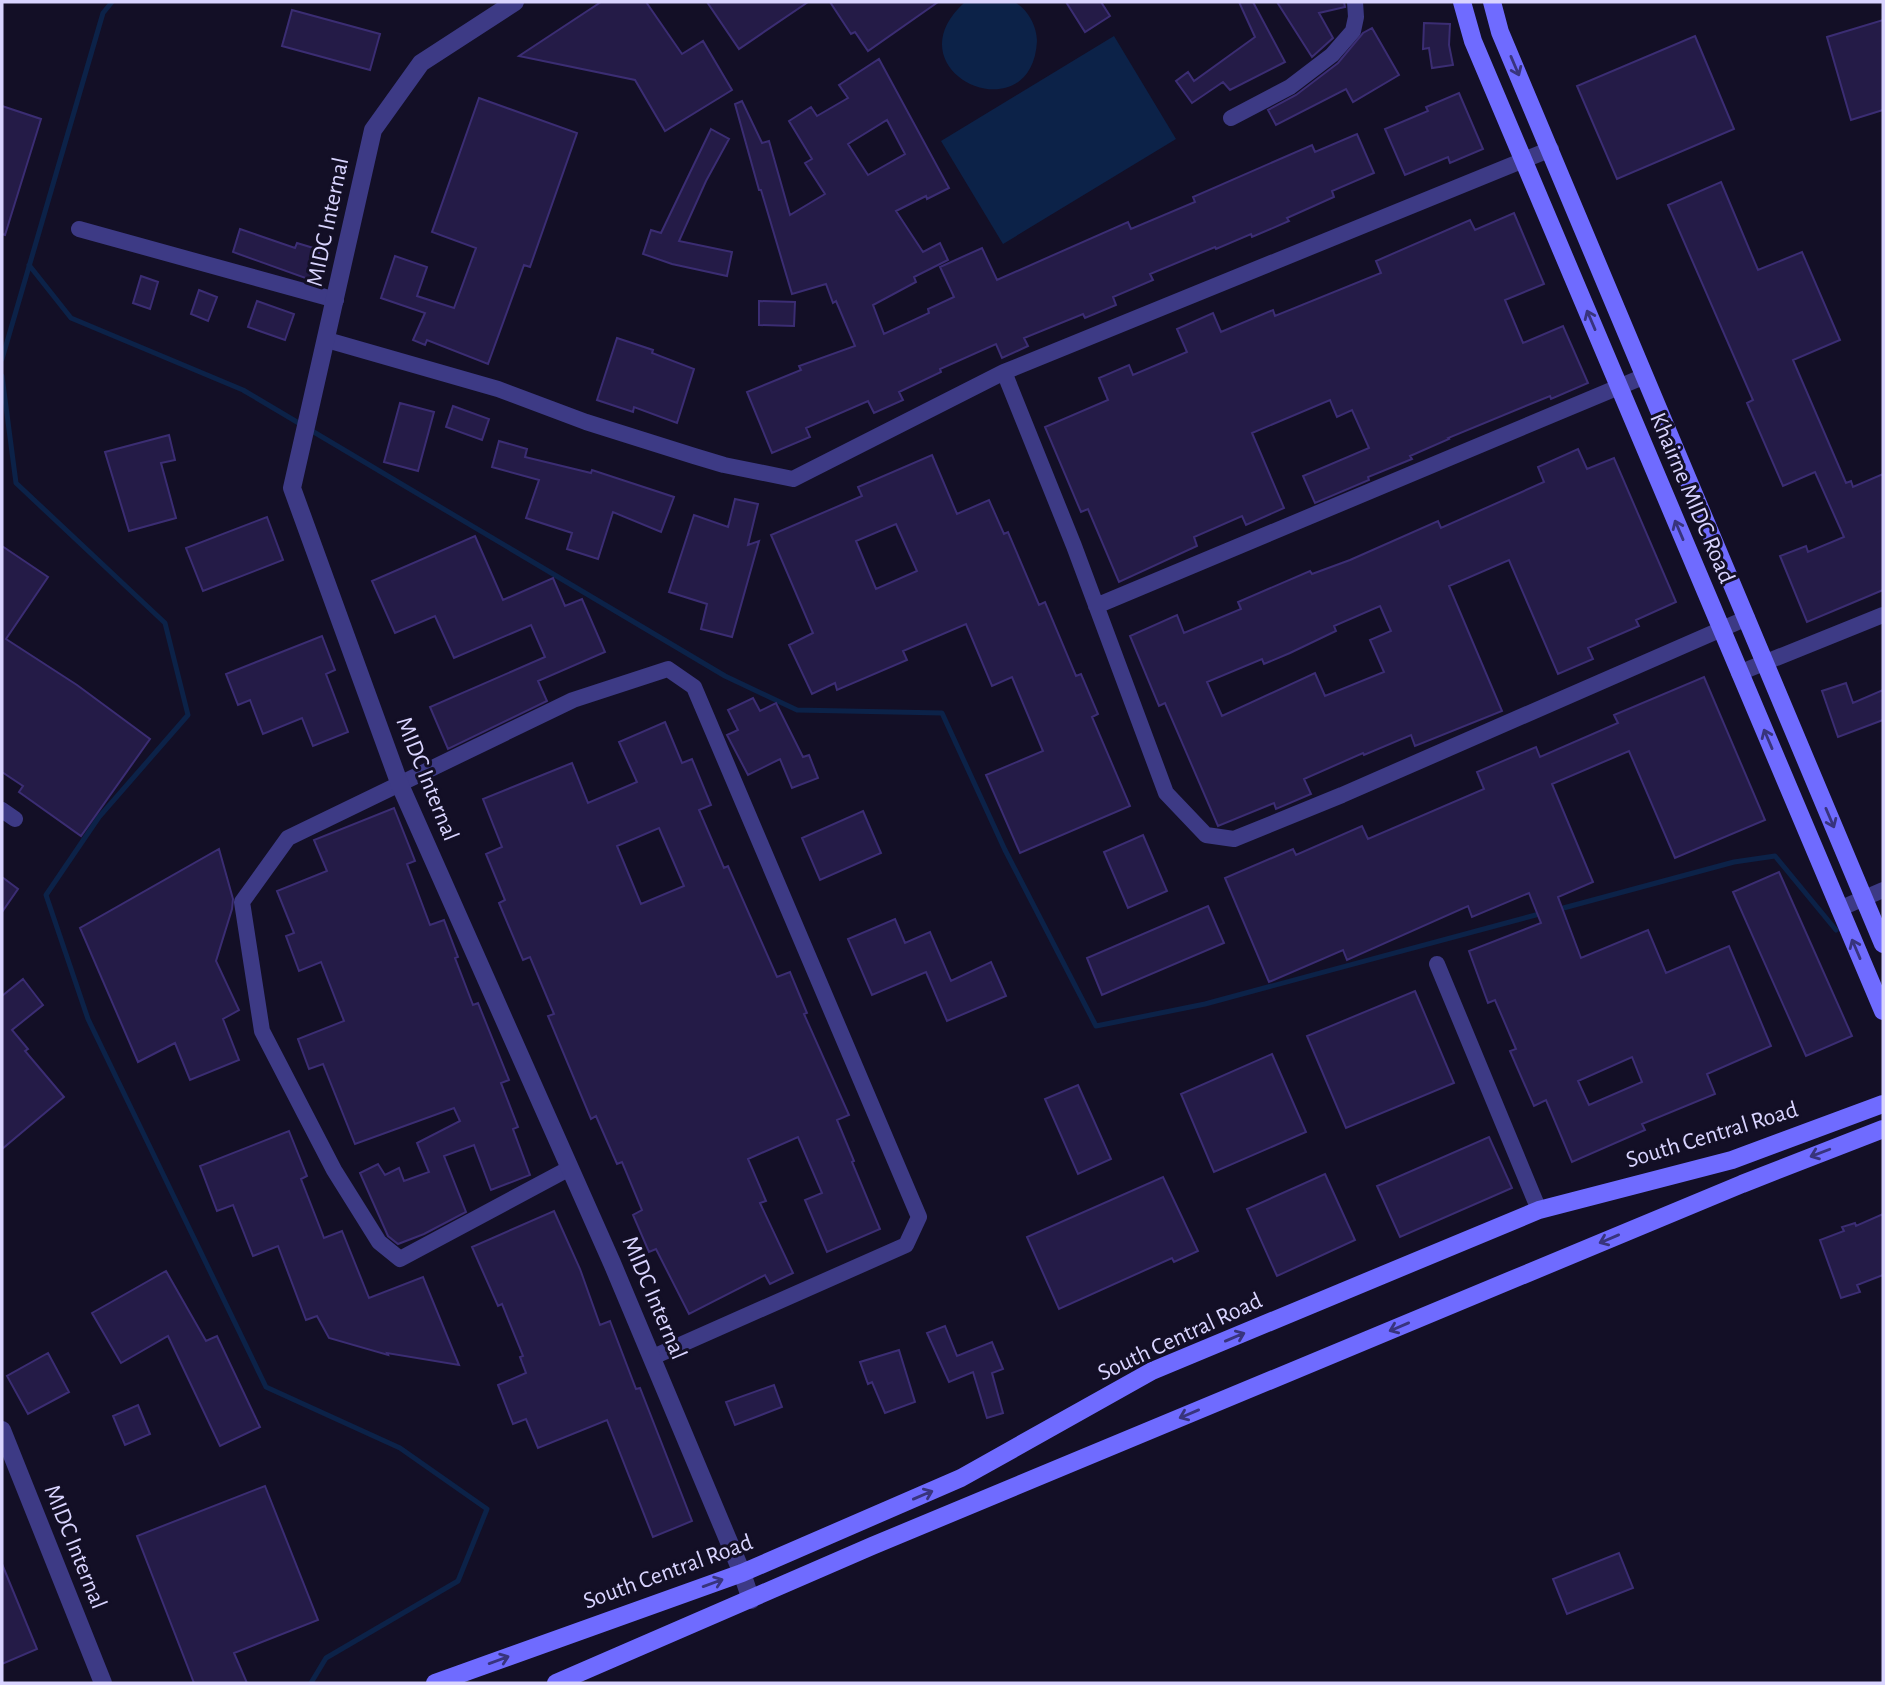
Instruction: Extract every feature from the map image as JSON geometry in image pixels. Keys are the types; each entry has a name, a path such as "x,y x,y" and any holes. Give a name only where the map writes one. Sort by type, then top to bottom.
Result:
{"main road":[{"name":"Khairne MIDC Road","path":"1462,2 1473,41 1883,1011"},
{"name":"Khairne MIDC Road","path":"1492,2 1500,32 1883,944"},
{"name":"South Central Road","path":"435,1683 742,1573 961,1478 1152,1371 1539,1210 1732,1160 1883,1104"},
{"name":"South Central Road","path":"556,1683 873,1546 1742,1184 1883,1129"}],"street":[{"name":"MIDC Internal","path":"515,2 421,63 373,130 292,488 400,785 653,1357 751,1600"},
{"path":"1231,118 1290,88 1332,55 1353,31 1355,2"},
{"path":"327,341 498,389 586,422 694,456 793,479 1004,372 1551,149"},
{"path":"79,229 336,300"},
{"path":"1004,372 1166,793 1206,835 1234,839 1342,795 1747,618"},
{"path":"1096,606 1646,376"},
{"path":"1740,673 1883,615"},
{"path":"570,1168 401,1259 379,1242 334,1170 262,1031 242,902 288,838 573,700 668,669 694,687 919,1217 906,1245 653,1357"},
{"path":"1839,909 1883,891"},
{"path":"1437,964 1539,1210"},
{"name":"MIDC Internal","path":"2,1430 103,1683"}],"water":[{"path":"965,2 1014,2 1030,18 1037,41 1029,70 1013,85 991,89 970,84 952,70 943,51 945,28"},
{"path":"1114,36 1176,139 1003,244 941,141"}],"building":[{"path":"601,2 646,2 682,54 703,41 732,90 665,131 635,80 519,56"},
{"path":"707,2 808,2 739,49"},
{"path":"830,2 938,2 868,51 855,32 851,34"},
{"path":"1066,2 1101,2 1110,16 1085,32"},
{"path":"1239,2 1253,2 1285,62 1230,90 1223,82 1192,103 1176,81 1188,72 1194,81 1255,37"},
{"path":"1277,2 1344,2 1345,7 1319,13 1333,38 1312,57"},
{"path":"292,10 380,34 370,70 282,46"},
{"path":"1883,20 1883,110 1851,120 1827,37"},
{"path":"1424,23 1450,24 1449,45 1453,65 1432,68 1429,48 1423,49"},
{"path":"1372,28 1399,75 1353,102 1346,89 1276,125 1268,110 1296,95 1338,63 1363,33"},
{"path":"1695,36 1734,129 1617,179 1577,86"},
{"path":"879,59 949,188 896,211 923,252 940,243 948,260 914,277 916,282 873,305 884,334 929,313 928,309 954,297 940,267 982,248 997,280 1128,222 1131,229 1195,202 1193,197 1312,145 1315,152 1357,134 1374,173 1332,191 1334,197 1287,218 1289,221 1150,274 1153,280 1113,297 1116,305 1085,318 1083,314 1024,338 1028,346 1002,358 996,344 940,369 941,372 899,392 903,400 874,413 868,401 806,428 810,437 772,453 747,392 801,370 799,366 855,346 826,284 792,294 735,104 742,101 762,143 769,141 790,215 825,194 805,163 812,159 789,121 811,107 817,116 848,98 839,85","holes":["887,120 905,154 868,175 848,144"]},
{"path":"1459,93 1483,149 1450,163 1448,157 1405,175 1385,129 1428,111 1426,107"},
{"path":"479,98 577,133 530,267 524,265 488,364 427,340 425,345 413,340 425,313 381,298 395,256 427,267 417,296 454,308 476,248 432,232"},
{"path":"2,106 41,119 5,235 2,234"},
{"path":"711,129 729,139 706,181 679,241 732,252 727,276 672,264 643,254 651,230 661,233"},
{"path":"1721,182 1758,270 1802,252 1840,340 1793,360 1846,483 1851,481 1853,487 1883,474 1883,590 1807,622 1780,556 1806,546 1808,552 1844,537 1815,472 1783,486 1747,403 1753,400 1668,205"},
{"path":"1514,213 1544,284 1505,300 1523,343 1563,326 1588,383 1448,438 1410,456 1412,459 1315,503 1303,476 1369,448 1352,410 1337,417 1330,400 1252,433 1284,508 1246,525 1242,516 1194,537 1197,546 1119,582 1088,509 1081,512 1045,427 1108,400 1099,378 1129,365 1133,375 1187,352 1177,329 1213,313 1221,332 1273,310 1275,316 1381,273 1376,261 1470,220 1475,230"},
{"path":"240,229 295,248 297,243 320,250 311,280 233,252"},
{"path":"141,276 158,282 150,309 133,303"},
{"path":"199,290 217,297 208,321 191,314"},
{"path":"257,301 294,314 285,340 248,327"},
{"path":"759,301 795,302 794,326 759,325"},
{"path":"617,338 653,350 652,353 694,369 677,423 634,407 633,412 597,400"},
{"path":"400,403 434,412 418,471 384,462"},
{"path":"453,406 489,419 482,440 446,427"},
{"path":"169,435 175,460 161,463 176,518 129,531 105,452"},
{"path":"499,441 527,449 525,457 591,473 592,470 674,497 661,532 613,512 598,559 567,549 572,533 526,518 539,480 492,467"},
{"path":"1578,449 1587,469 1614,458 1676,602 1636,620 1639,626 1588,648 1593,659 1558,674 1509,560 1449,586 1502,711 1415,746 1411,735 1364,755 1363,753 1304,779 1311,794 1276,809 1274,803 1218,826 1165,703 1159,706 1130,636 1177,615 1184,633 1241,609 1238,602 1310,571 1312,574 1350,560 1438,521 1441,528 1544,482 1538,467","holes":["1380,606 1391,631 1370,640 1384,672 1325,696 1315,673 1222,716 1207,682 1262,659 1264,664 1290,653 1336,631 1334,626"]},
{"path":"932,455 957,514 989,500 1004,534 1008,532 1039,605 1045,602 1076,676 1081,674 1098,714 1092,717 1130,806 1020,853 986,775 1043,751 1012,677 992,686 966,624 903,651 907,660 837,690 835,683 812,694 789,645 813,633 771,535 862,496 858,487","holes":["896,524 917,571 876,589 856,541"]},
{"path":"735,499 758,504 748,545 759,541 732,637 701,629 707,604 669,592 694,515 728,527"},
{"path":"267,517 283,560 203,591 186,548"},
{"path":"475,536 503,600 553,578 565,606 582,599 605,652 538,681 547,701 448,749 430,707 545,657 531,625 454,658 435,616 395,633 372,581"},
{"path":"2,546 48,577 6,639 77,685 150,739 81,836 19,792 23,786 2,772"},
{"path":"322,636 335,670 326,674 348,732 313,746 302,718 263,734 250,700 238,705 226,674"},
{"path":"1704,677 1765,820 1675,858 1629,751 1552,784 1593,882 1558,897 1581,958 1648,930 1666,973 1729,946 1771,1046 1707,1074 1715,1094 1642,1124 1645,1130 1572,1162 1546,1100 1534,1106 1510,1051 1516,1049 1495,1000 1488,1003 1469,951 1541,923 1529,893 1472,917 1468,906 1347,960 1343,950 1269,982 1225,878 1293,849 1296,855 1362,826 1368,839 1484,789 1477,772 1536,747 1540,757 1618,723 1614,715","holes":["1632,1057 1642,1082 1589,1105 1578,1081"]},
{"path":"1846,683 1853,703 1883,690 1883,720 1838,737 1822,691"},
{"path":"753,698 760,711 776,703 803,757 809,755 818,778 792,788 780,759 748,775 727,735 738,730 728,710"},
{"path":"665,722 682,763 692,759 711,805 699,810 724,868 728,866 777,977 790,972 807,1013 804,1014 849,1115 837,1120 880,1229 827,1252 805,1200 822,1193 798,1137 748,1159 766,1201 760,1203 793,1273 770,1284 765,1275 689,1314 656,1249 649,1252 633,1215 642,1210 622,1162 617,1164 596,1116 591,1119 548,1016 554,1014 530,957 523,960 499,903 505,900 486,854 502,847 483,799 572,763 588,803 637,782 619,742","holes":["659,828 684,886 641,904 617,846"]},
{"path":"394,808 415,861 407,864 430,925 444,920 473,1005 478,1003 509,1080 501,1083 518,1127 513,1129 530,1175 491,1190 474,1145 444,1156 466,1212 398,1244 388,1236 360,1173 378,1164 385,1175 399,1168 404,1181 429,1172 417,1143 460,1121 454,1108 355,1144 323,1064 309,1069 298,1039 344,1021 321,962 299,971 286,936 294,933 277,891 327,871 314,840"},
{"path":"863,811 881,853 820,880 802,838"},
{"path":"1143,835 1167,891 1128,908 1104,852"},
{"path":"219,849 233,899 216,961 239,1010 223,1019 239,1060 190,1080 175,1043 138,1062 80,928"},
{"path":"1779,872 1852,1036 1806,1056 1733,892"},
{"path":"2,877 18,889 2,912"},
{"path":"1208,906 1224,943 1102,995 1087,958"},
{"path":"895,919 905,943 930,932 951,981 991,962 1006,996 947,1021 926,972 872,995 848,939"},
{"path":"23,979 43,1005 12,1030 28,1049 25,1051 64,1097 2,1149 2,996"},
{"path":"1415,991 1454,1083 1346,1128 1307,1036"},
{"path":"1272,1054 1306,1132 1214,1172 1181,1094"},
{"path":"1078,1085 1111,1159 1078,1174 1045,1099"},
{"path":"289,1131 307,1176 301,1179 324,1238 342,1231 369,1298 423,1277 459,1365 387,1353 388,1355 329,1338 317,1316 306,1320 278,1246 253,1256 233,1205 217,1211 200,1166"},
{"path":"1489,1137 1512,1188 1400,1237 1377,1186"},
{"path":"1325,1174 1355,1240 1277,1276 1247,1209"},
{"path":"1163,1177 1198,1251 1174,1262 1172,1258 1059,1309 1027,1237"},
{"path":"554,1211 580,1269 600,1325 610,1321 636,1389 640,1388 692,1521 653,1537 607,1420 538,1448 526,1419 513,1424 498,1385 526,1373 520,1357 523,1356 502,1304 498,1306 472,1247"},
{"path":"1883,1214 1883,1275 1857,1285 1860,1292 1841,1298 1820,1240 1844,1231 1842,1227 1855,1223 1856,1226"},
{"path":"166,1271 206,1341 217,1336 260,1427 220,1446 168,1336 121,1363 92,1313"},
{"path":"945,1326 957,1356 992,1342 1003,1369 992,1373 1003,1413 987,1418 973,1372 949,1382 927,1333"},
{"path":"899,1350 915,1402 885,1413 872,1382 868,1384 860,1362"},
{"path":"48,1353 69,1392 28,1414 7,1376"},
{"path":"774,1385 782,1407 735,1425 726,1402"},
{"path":"138,1405 150,1434 125,1445 113,1416"},
{"path":"265,1486 318,1620 234,1653 247,1683 194,1683 137,1536"},
{"path":"1619,1553 1633,1588 1567,1614 1553,1579"},
{"path":"2,1564 37,1649 2,1664"}],"waterway":[{"path":"2,359 103,13 112,2"},
{"path":"29,265 71,318 243,390 725,676 797,710 942,713 1005,850 1096,1026 1205,1004 1543,913"},
{"path":"2,376 16,483 165,623 188,715 99,817 46,895 88,1019 266,1387 400,1448 487,1509 458,1581 326,1658 311,1683"},
{"path":"1556,910 1734,862 1775,856 1836,930"}]}
